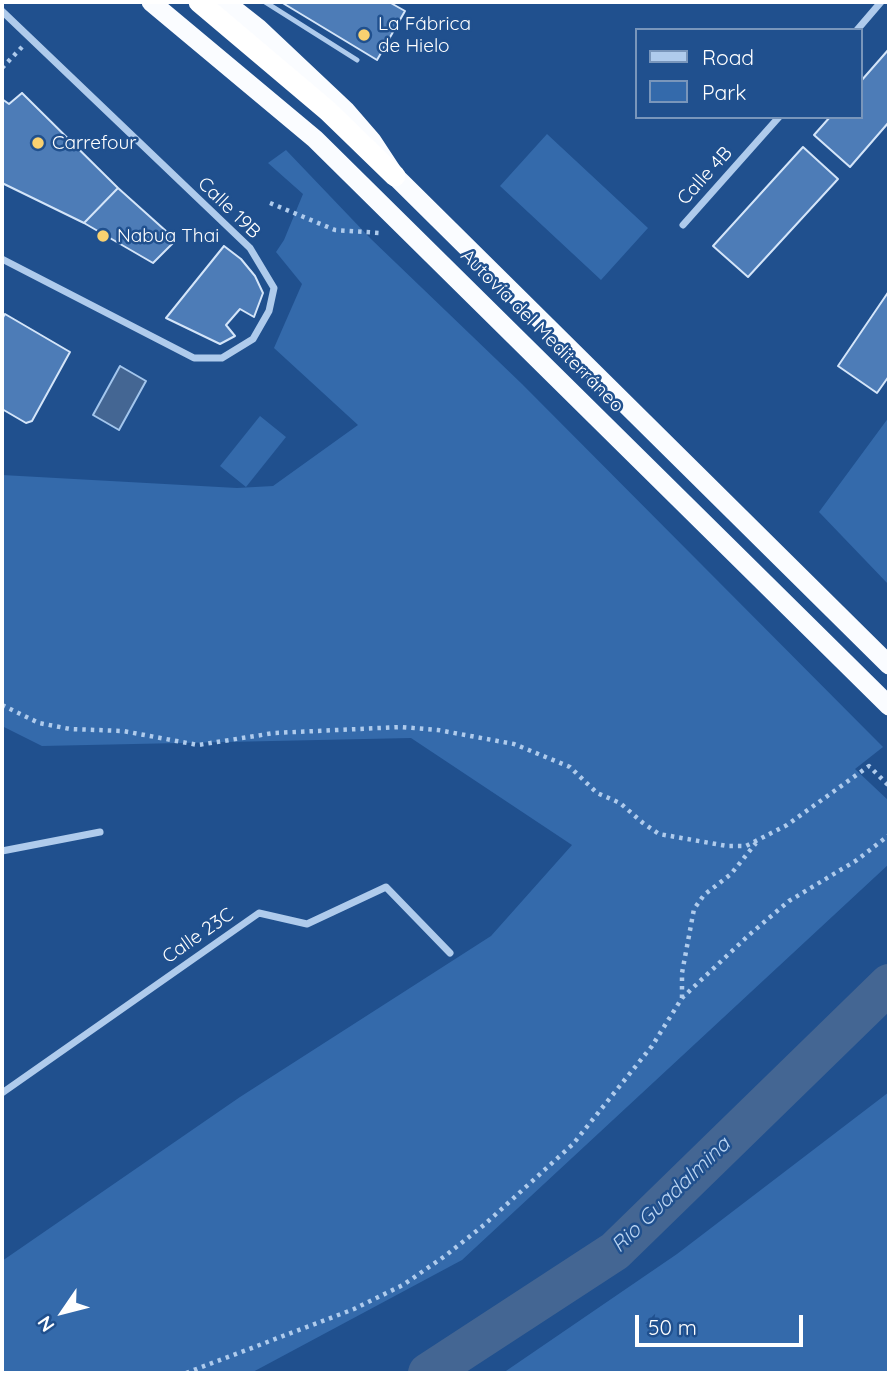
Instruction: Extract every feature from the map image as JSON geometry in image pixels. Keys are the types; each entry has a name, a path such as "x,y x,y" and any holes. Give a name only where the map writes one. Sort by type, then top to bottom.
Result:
{"highway":[{"name":"Autovía del Mediterráneo","path":"151,2 314,138 889,706"},
{"name":"Autovía del Mediterráneo","path":"199,2 309,95 395,176 889,665"},
{"path":"225,2 258,28 346,111 372,141 395,176"}],"street":[{"path":"860,28 881,2"},
{"name":"Calle 19B","path":"2,11 250,248 274,288 270,311 253,339 222,358 194,358 2,259"},
{"name":"Calle 4B","path":"683,225 777,119"},
{"path":"2,851 100,832"},
{"name":"Calle 23C","path":"2,1093 259,913 307,924 386,887 450,953"}],"lane":[{"path":"265,2 357,60"}],"path":[{"path":"2,68 30,38"},
{"path":"2,705 39,723 70,729 123,731 198,745 274,733 401,727 438,730 514,744 570,767 597,793 620,803 659,834 727,846 746,846 787,825 869,766 889,786"},
{"path":"187,1373 354,1309 403,1285 445,1256 484,1225 573,1143 652,1046 682,998 789,901 857,860 889,835"},
{"path":"682,998 682,973 694,909 704,895 731,874 759,839"}],"green space":[{"path":"547,134 648,228 601,280 500,186"},
{"path":"286,150 371,239 522,384 883,747 855,769 889,801 889,864 462,1260 251,1373 2,1373 2,1261 240,1097 491,936 572,845 411,738 42,746 2,726 2,475 237,488 273,486 358,425 274,348 302,284 276,252 284,240 303,194 268,163"},
{"path":"260,416 286,437 246,487 220,466"},
{"path":"889,417 889,585 819,512"},
{"path":"889,1092 889,1373 503,1373 677,1254"}],"shaded area":[{"path":"120,366 146,381 119,430 93,415"}],"building":[{"name":"La Fábrica de Hielo","path":"281,2 389,2 405,11 377,60"},
{"path":"889,49 889,122 850,167 814,135 828,119 863,119 863,79"},
{"name":"Carrefour","path":"22,93 118,188 84,223 2,183 2,99 9,104"},
{"path":"803,147 838,179 748,277 713,246"},
{"path":"118,188 176,240 153,263 84,223"},
{"path":"224,246 241,259 255,276 263,293 254,317 240,309 226,325 235,336 220,344 166,318"},
{"path":"889,291 889,376 877,393 838,366"},
{"path":"5,314 70,352 32,421 26,423 2,409 2,319"}],"waterway":[{"name":"Rio Guadalmina","path":"428,1373 615,1251 889,984"}],"place":[{"name":"La Fábrica de Hielo","path":"364,35"},
{"name":"Carrefour","path":"38,143"},
{"name":"Nabua Thai","path":"103,236"}]}
